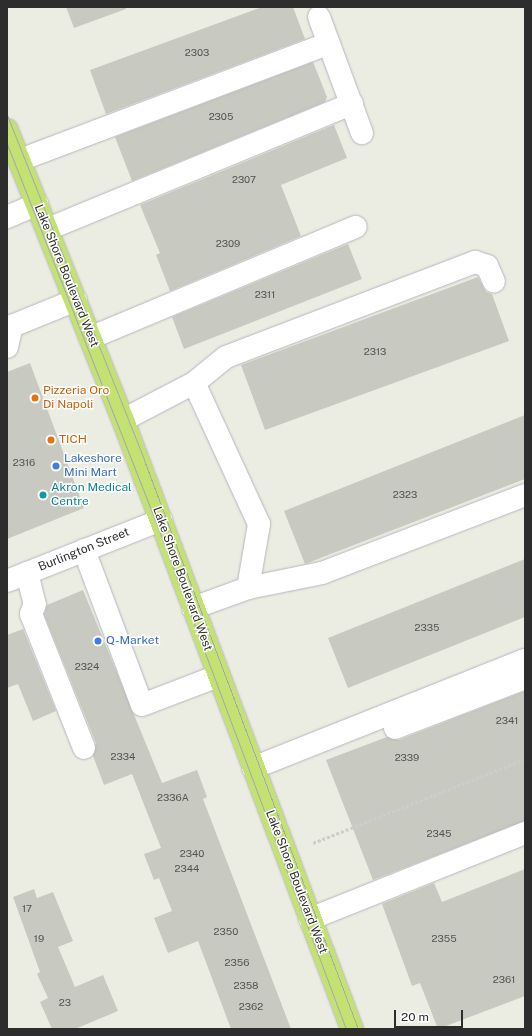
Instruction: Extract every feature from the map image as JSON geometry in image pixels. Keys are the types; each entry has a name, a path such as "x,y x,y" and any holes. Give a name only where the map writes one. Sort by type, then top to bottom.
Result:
{"main road":[{"name":"Lake Shore Boulevard West","path":"7,130 123,420 352,1029"}],"street":[{"path":"320,17 362,133"},
{"path":"20,160 329,43"},
{"path":"48,230 352,104"},
{"path":"7,216 37,204"},
{"path":"90,338 356,227"},
{"path":"123,420 194,382 226,357 475,262 487,266 494,282"},
{"path":"7,347 9,317 76,300"},
{"path":"194,382 259,524 248,588"},
{"path":"193,608 248,588 322,572 525,495"},
{"name":"Burlington Street","path":"17,577 161,520"},
{"path":"84,550 142,705 218,676"},
{"path":"17,577 35,604 31,614 84,748"},
{"path":"255,774 525,660"},
{"path":"255,774 525,678"},
{"path":"312,925 525,833"},
{"path":"312,925 525,848"}],"path":[{"path":"313,843 525,759"}],"building":[{"path":"66,7 125,7 126,9 74,28"},
{"path":"262,7 293,7 305,39 106,114 90,70"},
{"path":"313,62 327,97 325,102 132,181 115,137"},
{"path":"334,125 347,158 281,185 301,236 170,291 156,255 160,253 140,205"},
{"path":"348,244 362,279 184,349 172,317"},
{"path":"478,277 486,292 492,294 509,341 265,430 241,365"},
{"path":"30,363 84,508 7,539 7,372"},
{"path":"525,415 525,479 305,564 284,511"},
{"path":"525,559 525,617 348,688 328,638"},
{"path":"83,590 162,783 197,770 207,797 203,799 291,1029 231,1029 198,941 168,953 154,918 172,911 159,878 154,880 144,854 161,848 132,774 104,785 93,756 96,743 44,614 47,605"},
{"path":"23,629 56,711 33,721 18,684 7,688 7,635"},
{"path":"525,691 525,821 373,880 326,760 387,737 399,740"},
{"path":"525,869 525,996 438,1029 420,983 412,986 382,904 434,883 442,902"},
{"path":"34,889 37,898 53,892 73,941 58,947 75,987 103,975 118,1011 75,1029 52,1029 40,1002 48,998 37,974 40,972 13,897"}],"tram line":[{"path":"7,115 144,460 358,1029"},
{"path":"7,144 156,522 346,1029"}],"place":[{"name":"Pizzeria Oro Di Napoli","path":"35,398"},
{"name":"TICH","path":"51,440"},
{"name":"Lakeshore Mini Mart","path":"56,466"},
{"name":"Akron Medical Centre","path":"43,495"},
{"name":"Q-Market","path":"98,641"}]}
